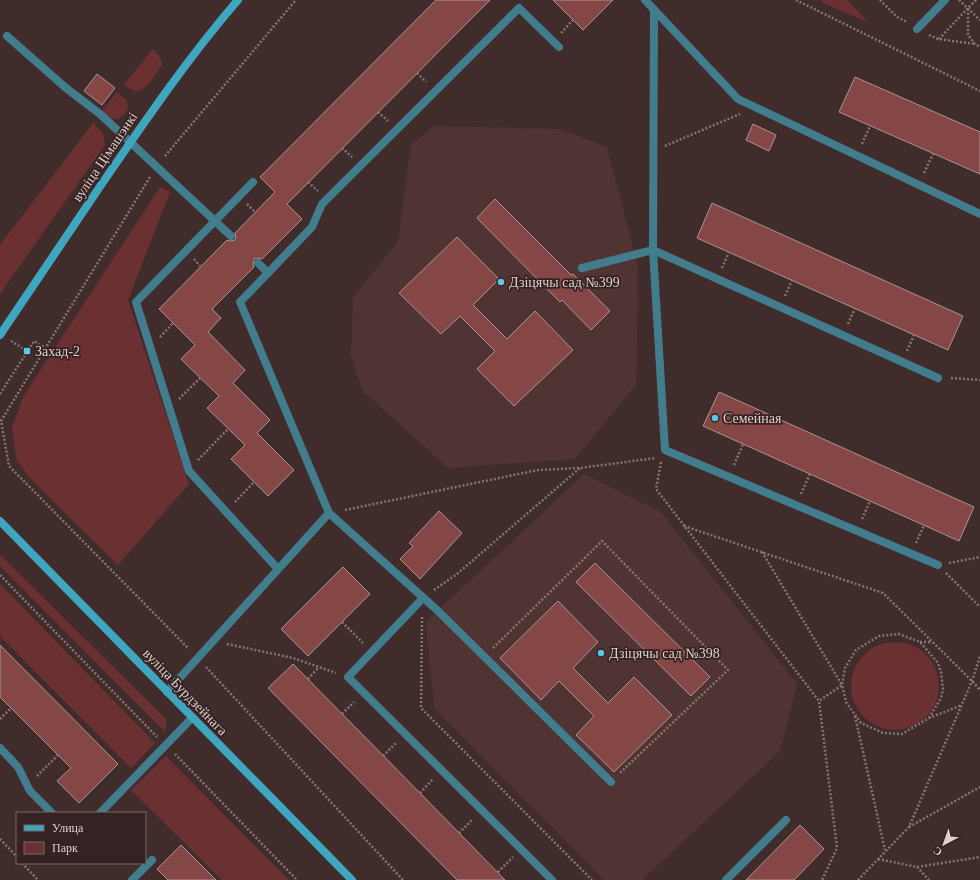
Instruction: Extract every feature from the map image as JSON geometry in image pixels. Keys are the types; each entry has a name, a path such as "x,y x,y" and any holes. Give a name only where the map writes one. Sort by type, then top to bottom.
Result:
{"street":[{"name":"вуліца Цімашэнкі","path":"0,334 130,142 208,35 238,0"},
{"name":"вуліца Бурдзейнага","path":"0,521 352,880"}],"lane":[{"path":"645,0 738,100 980,214"},
{"path":"917,29 945,0"},
{"path":"559,48 519,8 322,204 312,227 240,302 329,513 423,598 484,656 611,782"},
{"path":"654,10 652,250 665,450 938,566"},
{"path":"7,36 66,88 100,114 231,236"},
{"path":"253,182 136,302 189,471 278,569"},
{"path":"582,268 652,250 938,378"},
{"path":"258,263 268,273"},
{"path":"167,692 329,513"},
{"path":"423,598 348,677 552,880"},
{"path":"101,812 192,718"},
{"path":"0,748 18,767 30,791 51,812"},
{"path":"726,880 786,820"},
{"path":"132,880 152,860"}],"path":[{"path":"796,0 980,91"},
{"path":"880,0 898,17 909,22"},
{"path":"959,0 980,20"},
{"path":"938,39 976,0"},
{"path":"968,8 968,35 975,44 980,47"},
{"path":"917,29 938,39 975,44"},
{"path":"653,151 755,107"},
{"path":"857,156 870,126"},
{"path":"918,185 932,154"},
{"path":"843,335 855,308"},
{"path":"0,334 27,351"},
{"path":"902,361 914,335"},
{"path":"0,394 34,341 45,348"},
{"path":"169,409 200,378"},
{"path":"938,378 980,380"},
{"path":"189,471 228,429"},
{"path":"729,477 743,444"},
{"path":"329,513 538,470 580,468 662,457 656,489 819,701 836,848 822,880"},
{"path":"796,506 810,474"},
{"path":"226,512 254,482"},
{"path":"857,531 870,501"},
{"path":"684,526 883,593 980,690"},
{"path":"912,555 924,526"},
{"path":"484,656 602,542 728,670 611,782"},
{"path":"762,552 842,685 846,702 861,723 883,733 902,734 929,718 962,705"},
{"path":"938,566 980,557"},
{"path":"938,566 980,607"},
{"path":"0,575 297,880"},
{"path":"342,622 372,652"},
{"path":"819,701 842,685 845,668 856,650 879,636 899,634 920,642 932,642"},
{"path":"213,641 293,658 348,677"},
{"path":"920,642 938,663 943,688 941,698 929,718"},
{"path":"909,827 972,681 980,656"},
{"path":"308,679 319,667"},
{"path":"342,714 363,692"},
{"path":"0,719 11,708"},
{"path":"854,714 886,850"},
{"path":"383,756 405,734"},
{"path":"28,786 58,755"},
{"path":"420,793 441,770"},
{"path":"858,880 909,827 980,787"},
{"path":"459,833 482,810"},
{"path":"0,839 16,856"},
{"path":"498,872 521,849"},
{"path":"878,859 916,867 980,857"},
{"path":"23,864 38,880"},
{"path":"916,867 929,880"}],"shaded area":[{"name":"Дзіцячы сад №399","path":"434,126 559,129 607,147 638,266 636,385 575,459 448,468 362,390 351,356 353,298 398,241 411,144"},
{"name":"Дзіцячы сад №398","path":"584,474 661,512 797,684 780,751 642,880 604,880 434,708 426,622"}],"green space":[{"path":"823,0 847,0 868,22 821,2"},
{"path":"153,49 160,58 162,65 152,80 145,87 138,91 132,90 124,84"},
{"path":"117,92 124,98 128,108 126,113 121,117 118,119 113,119 102,111"},
{"path":"93,123 103,133 105,145 0,294 0,245"},
{"path":"160,187 170,192 128,300 189,484 118,565 29,477 16,459 12,428 23,397"},
{"path":"0,555 167,720 165,732 0,566"},
{"path":"0,584 155,743 131,768 0,636"},
{"path":"895,642 912,646 926,655 935,669 939,686 935,703 926,717 912,726 895,730 878,726 864,717 855,703 851,686 855,669 864,655 878,646"},
{"path":"166,756 289,880 222,880 131,790"}],"building":[{"path":"436,0 490,0 287,204 302,219 262,259 254,259 254,267 212,309 221,318 208,332 245,370 233,383 270,420 257,433 294,470 268,496 231,459 245,445 207,408 219,396 181,359 195,345 159,309 227,240 235,240 235,233 275,192 260,177"},
{"path":"553,0 613,0 583,30"},
{"path":"97,74 115,88 102,105 84,91"},
{"path":"855,77 980,132 980,174 839,112"},
{"path":"753,124 776,135 769,151 746,140"},
{"path":"495,199 571,275 573,274 610,311 591,330 562,300 560,302 477,218"},
{"path":"712,203 963,316 948,350 697,238"},
{"path":"457,237 499,279 473,305 507,339 535,311 573,350 514,406 477,369 495,351 460,316 441,334 399,293"},
{"path":"719,392 974,507 959,541 703,426"},
{"path":"439,511 462,533 420,579 400,559 413,546 409,543"},
{"path":"595,563 710,677 691,696 576,582"},
{"path":"343,567 370,594 308,656 281,629"},
{"path":"558,601 598,642 573,668 608,703 634,677 672,715 614,772 576,735 594,716 559,681 541,700 500,658"},
{"path":"0,645 118,764 79,803 57,781 71,768 0,697"},
{"path":"293,664 505,880 457,880 268,688"},
{"path":"800,825 824,849 794,880 746,880"},
{"path":"181,845 216,880 168,880 157,869"}],"place":[{"name":"Дзіцячы сад №399","path":"501,282"},
{"name":"Захад-2","path":"27,351"},
{"name":"Семейная","path":"715,418"},
{"name":"Дзіцячы сад №398","path":"601,653"}]}
